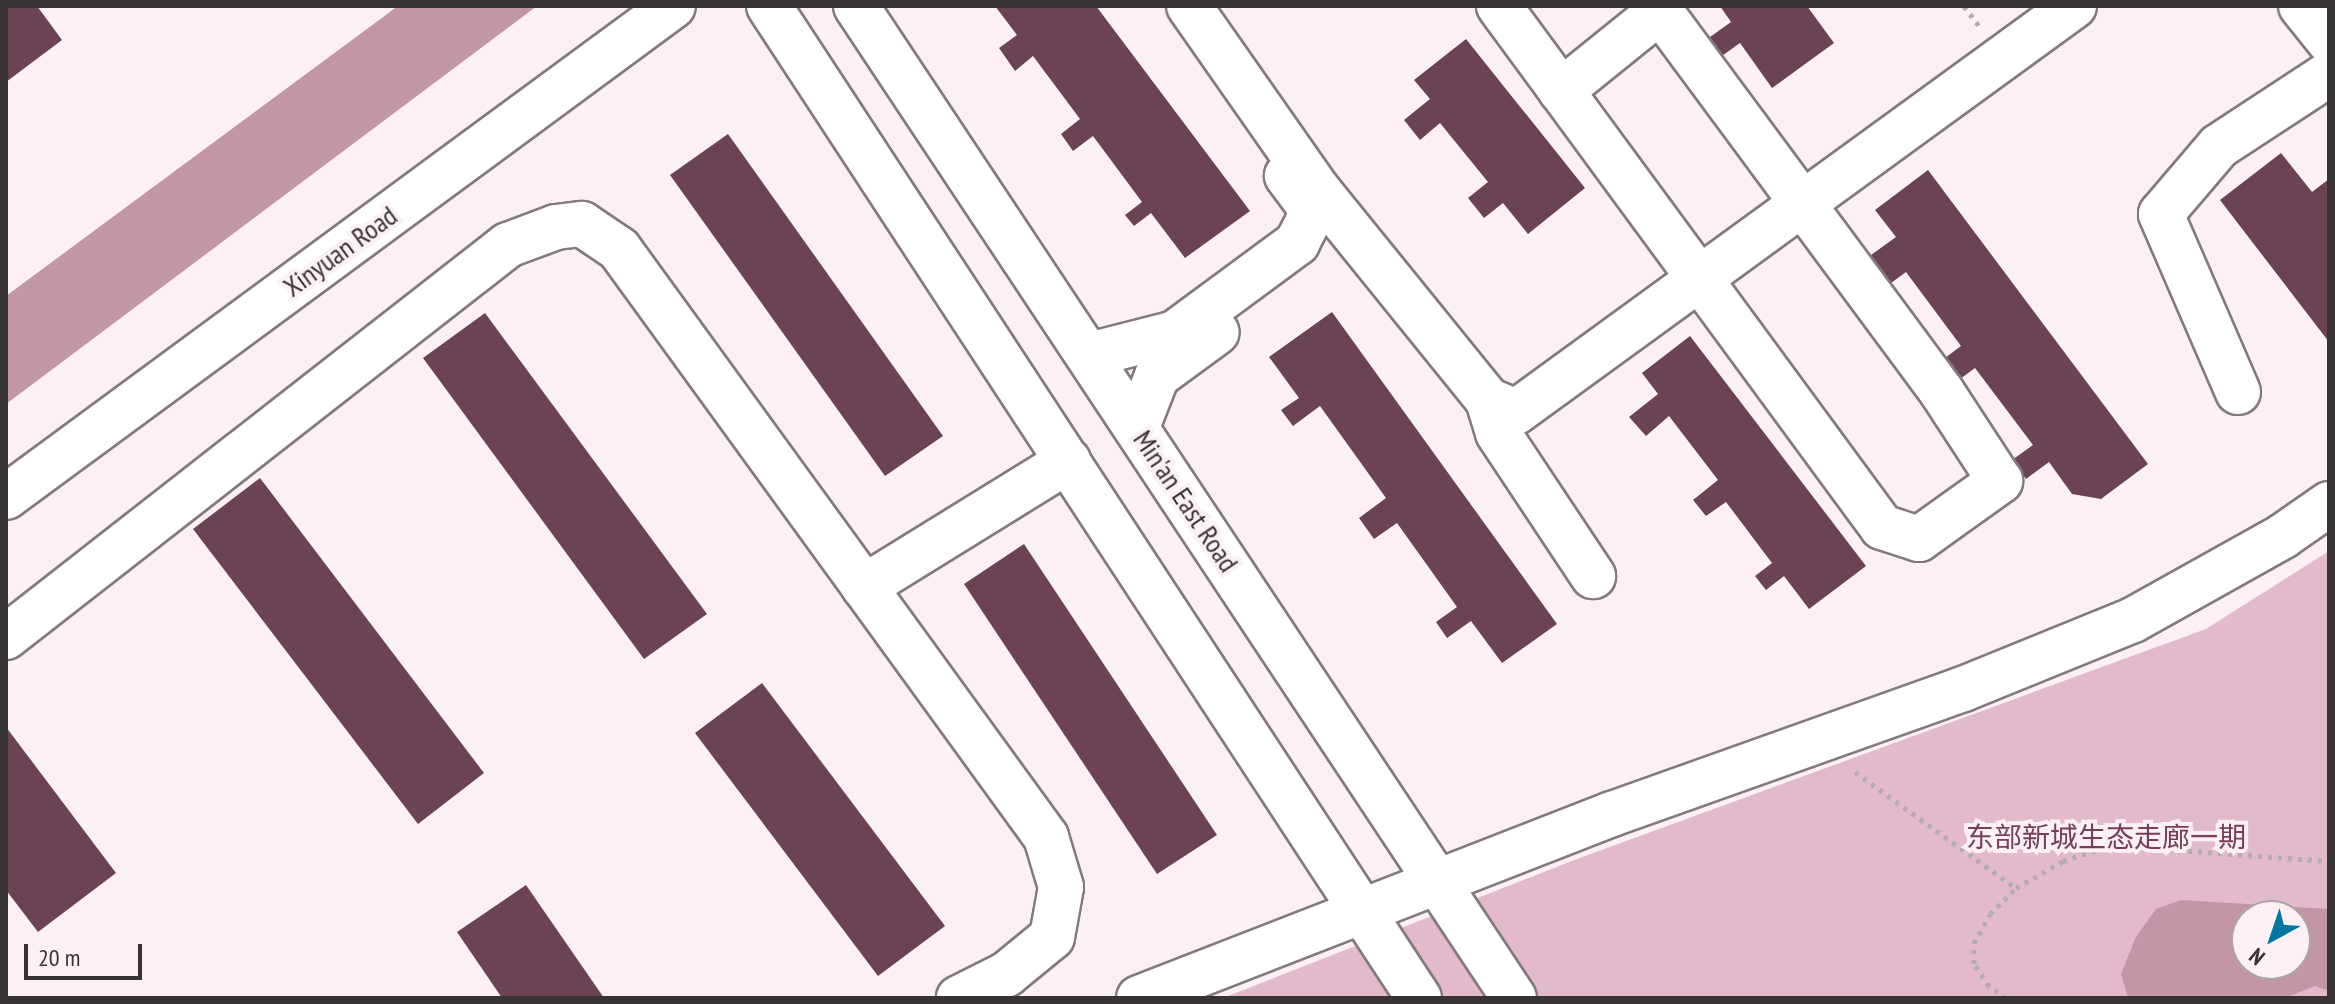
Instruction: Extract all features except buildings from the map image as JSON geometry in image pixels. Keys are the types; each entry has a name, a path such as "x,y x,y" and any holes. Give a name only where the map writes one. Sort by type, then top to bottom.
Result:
{"main road":[{"name":"Xinyuan Road","path":"6,497 673,6"},
{"path":"769,6 1419,998"},
{"name":"Min'an East Road","path":"856,6 1514,998"},
{"path":"1164,6 1322,230 1493,417 1526,429 1705,286 2098,6"},
{"path":"1189,6 1318,190 1493,417 1593,576"},
{"path":"1499,6 1561,91 1882,527 1919,539 2000,481 1808,211 1658,8 1561,91"},
{"path":"1808,211 2074,6"},
{"path":"2301,6 2329,41"},
{"path":"2238,392 2161,214 2219,146 2329,74"},
{"path":"6,637 508,245 556,227 582,224 619,249 1046,837 1061,887 1052,937 1007,974 959,998"},
{"path":"1089,355 1175,333 1297,243 1322,230"},
{"path":"1137,427 1157,376 1322,230"},
{"path":"864,587 1068,461"},
{"path":"1139,998 1440,884 1612,814 1816,744 2133,620 2283,536 2329,504"}],"path":[{"path":"1816,744 2016,888"},
{"path":"2006,998 1989,986 1974,964 1974,943 1990,914 2016,888 2038,872 2100,849 2329,861"}],"green space":[{"name":"东部新城生态走廊一期","path":"2329,551 2329,998 1223,998 1577,859 2206,629"}],"shaded area":[{"path":"398,6 537,6 6,404 6,296"},
{"path":"2181,900 2231,903 2231,980 2311,980 2311,908 2329,909 2329,991 2315,986 2285,998 2128,998 2121,974 2136,937 2156,909"}]}
